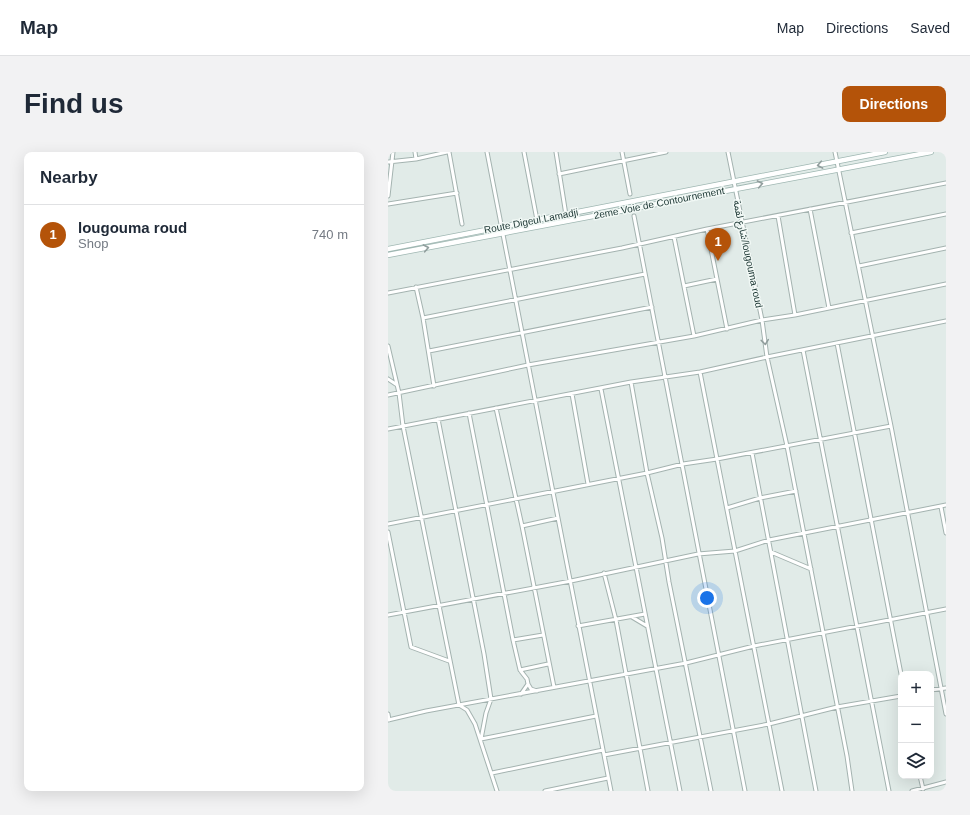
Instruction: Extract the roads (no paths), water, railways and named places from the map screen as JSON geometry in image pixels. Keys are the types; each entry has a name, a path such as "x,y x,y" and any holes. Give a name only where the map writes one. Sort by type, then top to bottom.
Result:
{"main road":[{"name":"Route Digeul Lamadji","path":"388,249 885,152"},
{"name":"2eme Voie de Contournement","path":"388,256 931,152"}],"street":[{"path":"388,196 390,162 393,152"},
{"path":"415,152 416,159"},
{"path":"390,162 416,159 448,152 462,224"},
{"path":"487,152 611,791"},
{"path":"524,152 537,220"},
{"path":"556,152 566,214"},
{"path":"622,152 630,194"},
{"path":"559,174 666,152"},
{"name":"شارع لقمة/lougouma roud","path":"728,152 734,189 762,320 766,357 787,446 811,569 852,791"},
{"path":"835,152 844,203 859,266 871,336 891,426 946,714"},
{"path":"388,293 946,183"},
{"path":"388,204 457,193"},
{"path":"810,209 829,308"},
{"path":"851,233 946,214"},
{"path":"634,216 683,464 698,554 720,656 745,791"},
{"path":"778,216 796,315"},
{"path":"707,229 727,329"},
{"path":"674,237 694,336"},
{"path":"859,266 946,248"},
{"path":"423,318 645,274"},
{"path":"684,286 717,279"},
{"path":"388,395 528,365 658,341 694,336 762,320 796,315 946,284"},
{"path":"416,287 423,318 434,386"},
{"path":"429,351 652,307"},
{"path":"388,429 469,412 601,389 630,382 700,372 766,357 946,321"},
{"path":"837,343 856,433 900,671"},
{"path":"388,346 389,359 399,393 403,426 459,705 467,710 481,740 497,791"},
{"path":"803,350 889,791"},
{"path":"700,372 782,791"},
{"path":"388,379 397,385"},
{"path":"630,382 711,791"},
{"path":"601,389 680,791"},
{"path":"572,394 588,484"},
{"path":"496,408 522,526 548,664 554,687"},
{"path":"469,412 520,670 527,679 531,689 537,691"},
{"path":"438,419 472,599 484,654 491,699 486,713 481,740"},
{"path":"388,524 553,490 647,473 683,464 752,453 891,426"},
{"path":"752,453 800,716 816,791"},
{"path":"727,508 760,498 796,492"},
{"path":"388,615 504,592 571,581 698,554 735,551 769,540 907,514 946,505"},
{"path":"940,507 946,533"},
{"path":"522,526 558,518"},
{"path":"388,532 411,647 449,661"},
{"path":"771,552 811,569"},
{"path":"604,573 616,620 648,791"},
{"path":"388,714 389,720 459,705 686,663 787,639 946,609"},
{"path":"578,626 645,614"},
{"path":"632,617 648,626"},
{"path":"513,640 543,635"},
{"path":"520,670 548,664"},
{"path":"521,694 528,684"},
{"path":"934,689 946,688"},
{"path":"604,755 671,743 733,729 768,724 837,707 898,696"},
{"path":"481,740 596,716"},
{"path":"492,773 603,750"},
{"path":"545,791 608,778"},
{"path":"921,779 923,789"},
{"path":"912,791 946,782"}],"place":[{"name":"lougouma roud","path":"718,261"}]}
